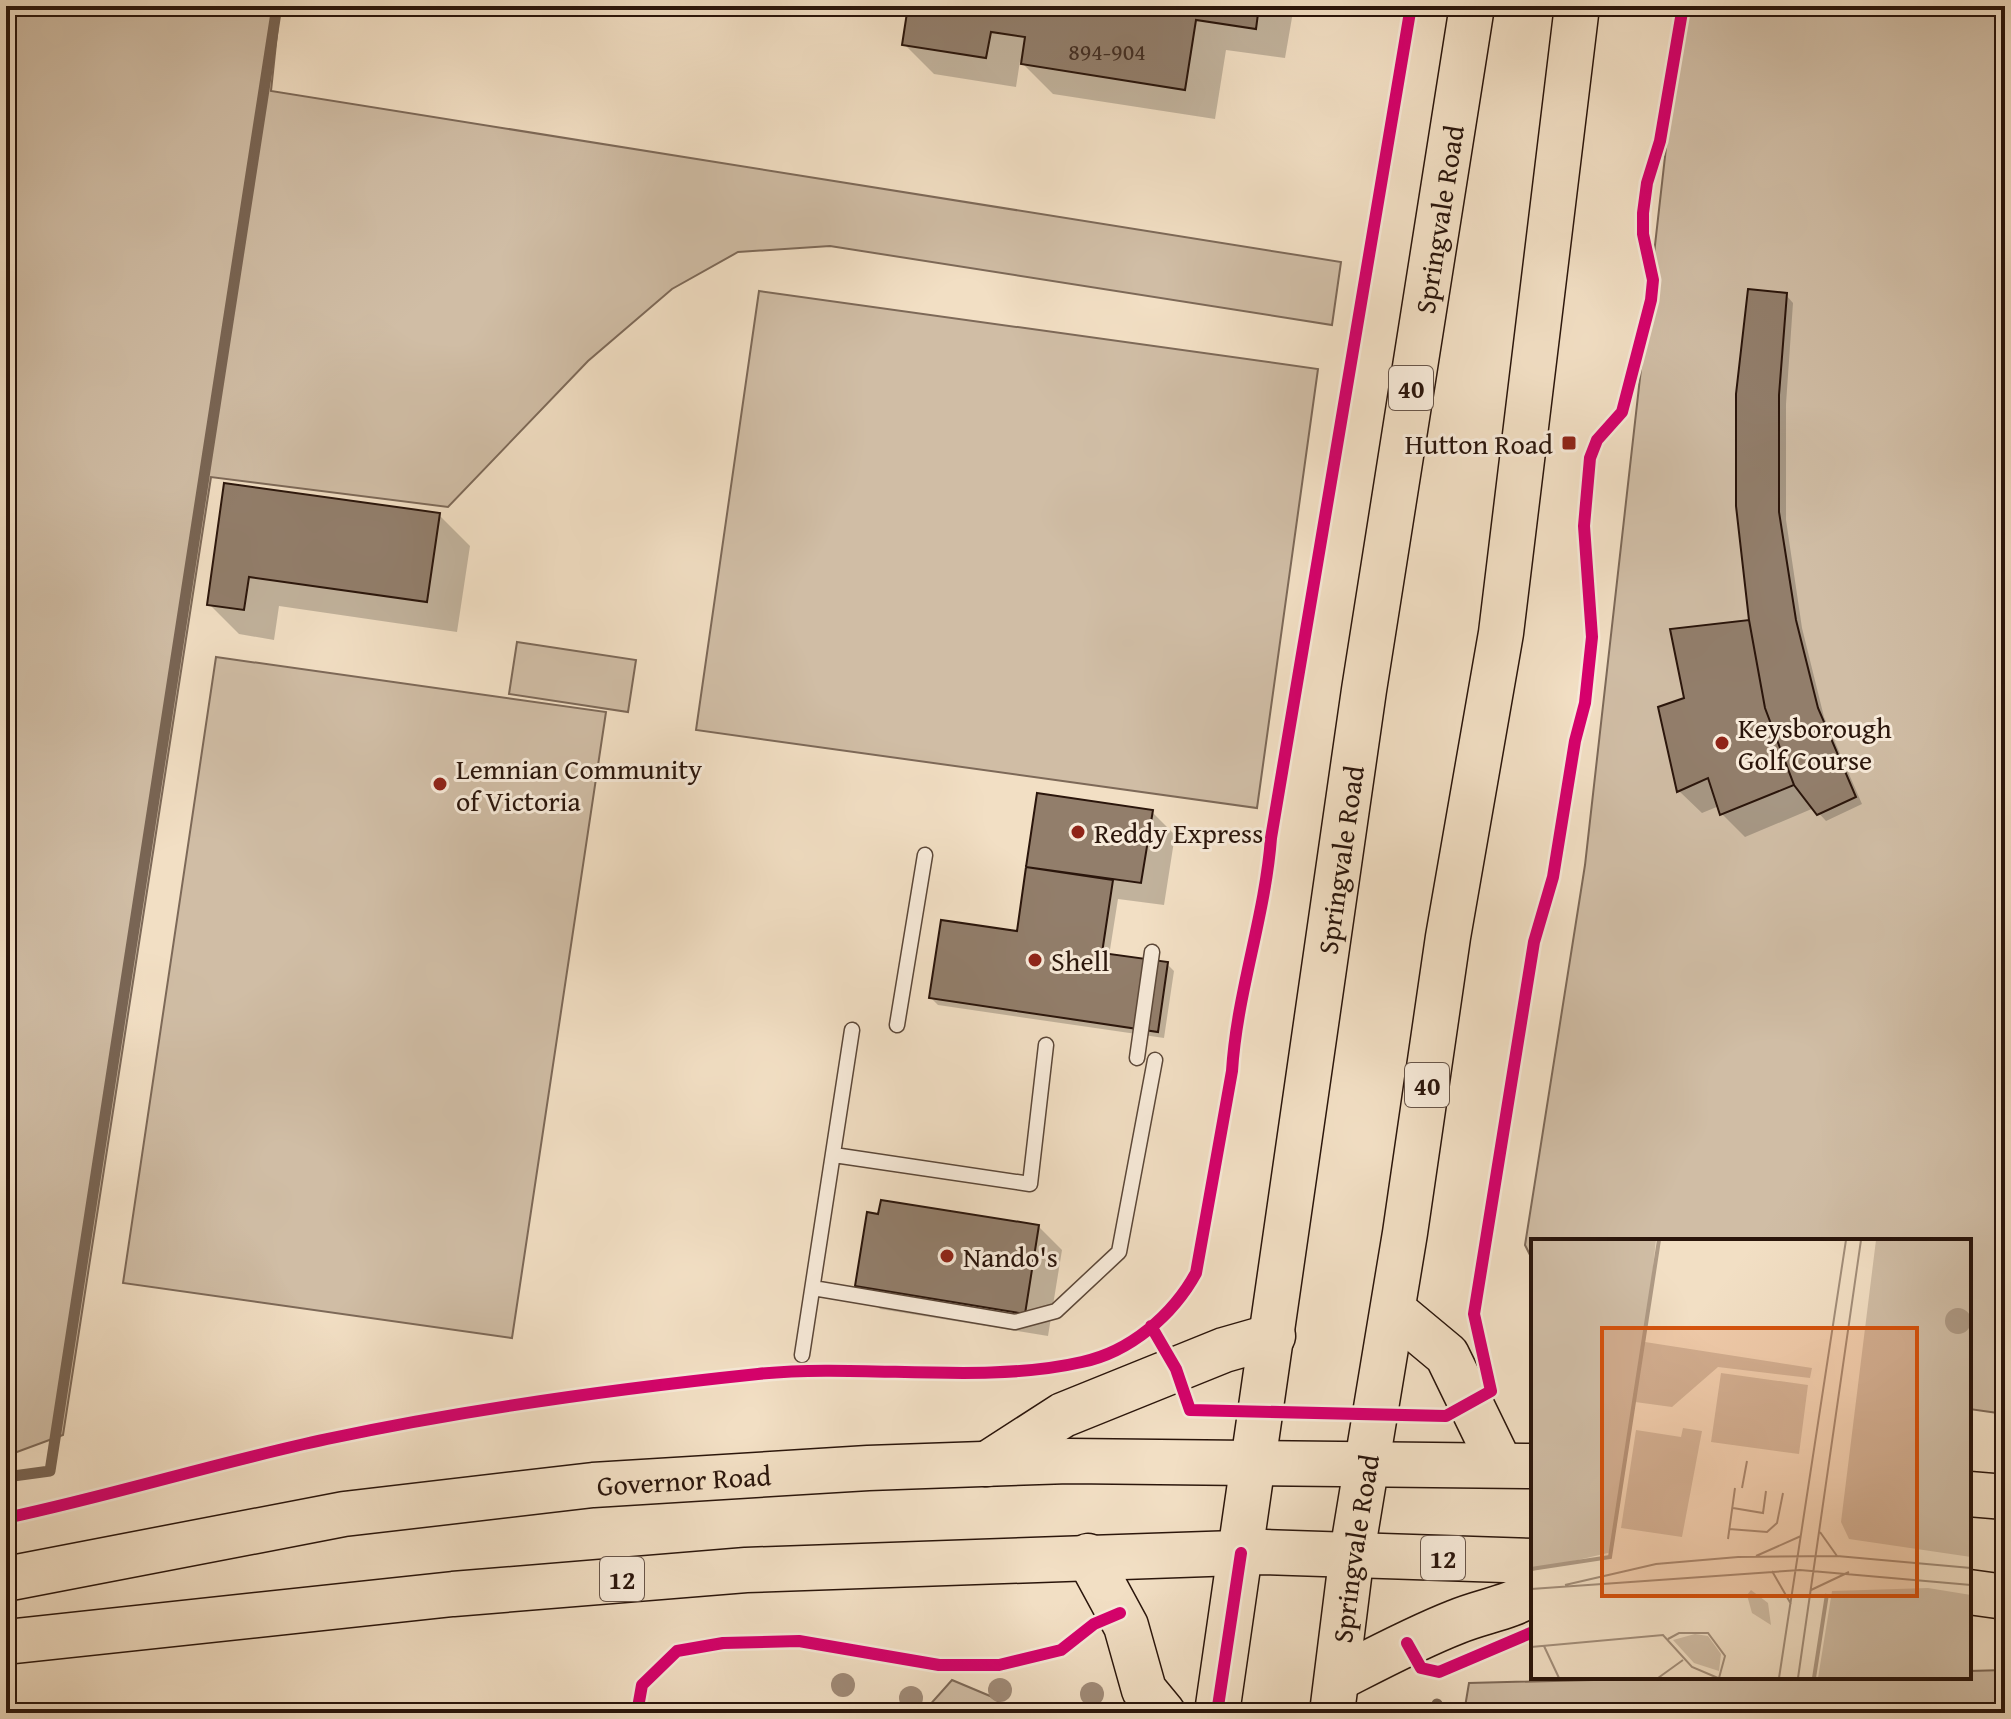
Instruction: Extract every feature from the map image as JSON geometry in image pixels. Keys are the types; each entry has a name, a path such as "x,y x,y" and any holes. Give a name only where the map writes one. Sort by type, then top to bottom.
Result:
{"main road":[{"name":"Springvale Road","path":"1217,1713 1256,1461 1364,690 1472,6"},
{"name":"Springvale Road","path":"1334,1696 1352,1553 1393,1310 1468,812 1501,633 1577,6"},
{"path":"1393,1310 1447,1355 1516,1465"},
{"path":"987,1464 1063,1415 1224,1350 1273,1336"},
{"path":"1368,1461 1516,1465"},
{"name":"Governor Road","path":"6,1579 279,1525 435,1501 662,1480 987,1464 1368,1461"},
{"path":"1971,1494 2005,1497"},
{"name":"12","path":"6,1642 666,1575 1088,1556 1241,1553 1352,1553 1531,1561"},
{"path":"1088,1556 1126,1626 1144,1690 1163,1713"},
{"path":"1971,1592 2005,1597"},
{"path":"1334,1696 1428,1633 1487,1610 1518,1603 1531,1594"}],"lane":[{"path":"897,1025 925,855"},
{"path":"1137,1058 1152,952"},
{"path":"802,1355 852,1030"},
{"path":"834,1155 1030,1184 1046,1045"},
{"path":"813,1288 1015,1322 1056,1311 1119,1252 1155,1060"}],"shaded area":[{"path":"6,6 280,6 271,91 1341,262 1332,325 830,246 738,252 672,289 588,361 448,507 211,477 63,1435 6,1456"},
{"name":"Keysborough Golf Course","path":"1682,6 2005,6 2005,1414 1971,1409 1971,1239 1531,1239 1531,1257 1525,1245 1585,865"},
{"path":"759,291 1318,369 1257,808 696,730"},
{"path":"517,642 636,660 628,712 509,694"},
{"path":"216,657 606,712 512,1338 123,1283"},
{"path":"2005,1670 2005,1713 1464,1713 1469,1683 1631,1679 1971,1679 1971,1671"},
{"path":"952,1680 990,1696 1016,1713 928,1713 927,1708"}],"building":[{"path":"908,6 1259,6 1256,29 1196,20 1185,90 1021,64 1025,37 991,32 986,58 902,45"},
{"path":"1748,289 1787,293 1779,395 1779,512 1796,620 1818,708 1856,797 1817,815 1794,785 1765,708 1749,620 1736,506 1736,394"},
{"path":"224,483 440,513 427,602 249,577 244,610 207,605"},
{"name":"Keysborough Golf Course","path":"1749,620 1765,708 1794,785 1720,815 1708,778 1677,792 1658,707 1684,698 1670,629"},
{"path":"1037,793 1153,810 1141,883 1026,867"},
{"path":"1026,867 1113,880 1102,953 1168,962 1158,1032 929,998 941,920 1017,931"},
{"name":"Nando's","path":"881,1200 1039,1225 1025,1314 855,1286 867,1212 878,1214"}],"waterway":[{"path":"6,1477 50,1471 277,6"},
{"path":"1435,1713 1437,1704"}],"cycle path":[{"path":"6,1518 327,1439 541,1401 797,1371 963,1373 1044,1369 1082,1362 1117,1350 1162,1317 1196,1273 1232,1071 1239,1012 1263,897 1411,6"},
{"path":"1151,1326 1176,1369 1190,1410 1446,1416 1491,1391 1474,1314 1534,942 1553,877 1575,741 1585,703 1592,637 1584,526 1590,458 1597,440 1622,412 1651,300 1653,280 1643,234 1643,213 1647,183 1660,141 1683,6"},
{"path":"1217,1713 1241,1553"},
{"path":"637,1713 642,1685 677,1651 723,1643 799,1641 939,1665 999,1665 1061,1650 1094,1624 1120,1613"},
{"path":"1407,1643 1421,1668 1439,1672 1531,1633"}],"place":[{"name":"Hutton Road","path":"1569,443"},
{"name":"Keysborough Golf Course","path":"1722,743"},
{"name":"Lemnian Community of Victoria","path":"440,784"},
{"name":"Reddy Express","path":"1078,832"},
{"name":"Shell","path":"1035,960"},
{"name":"Nando's","path":"947,1256"}]}
